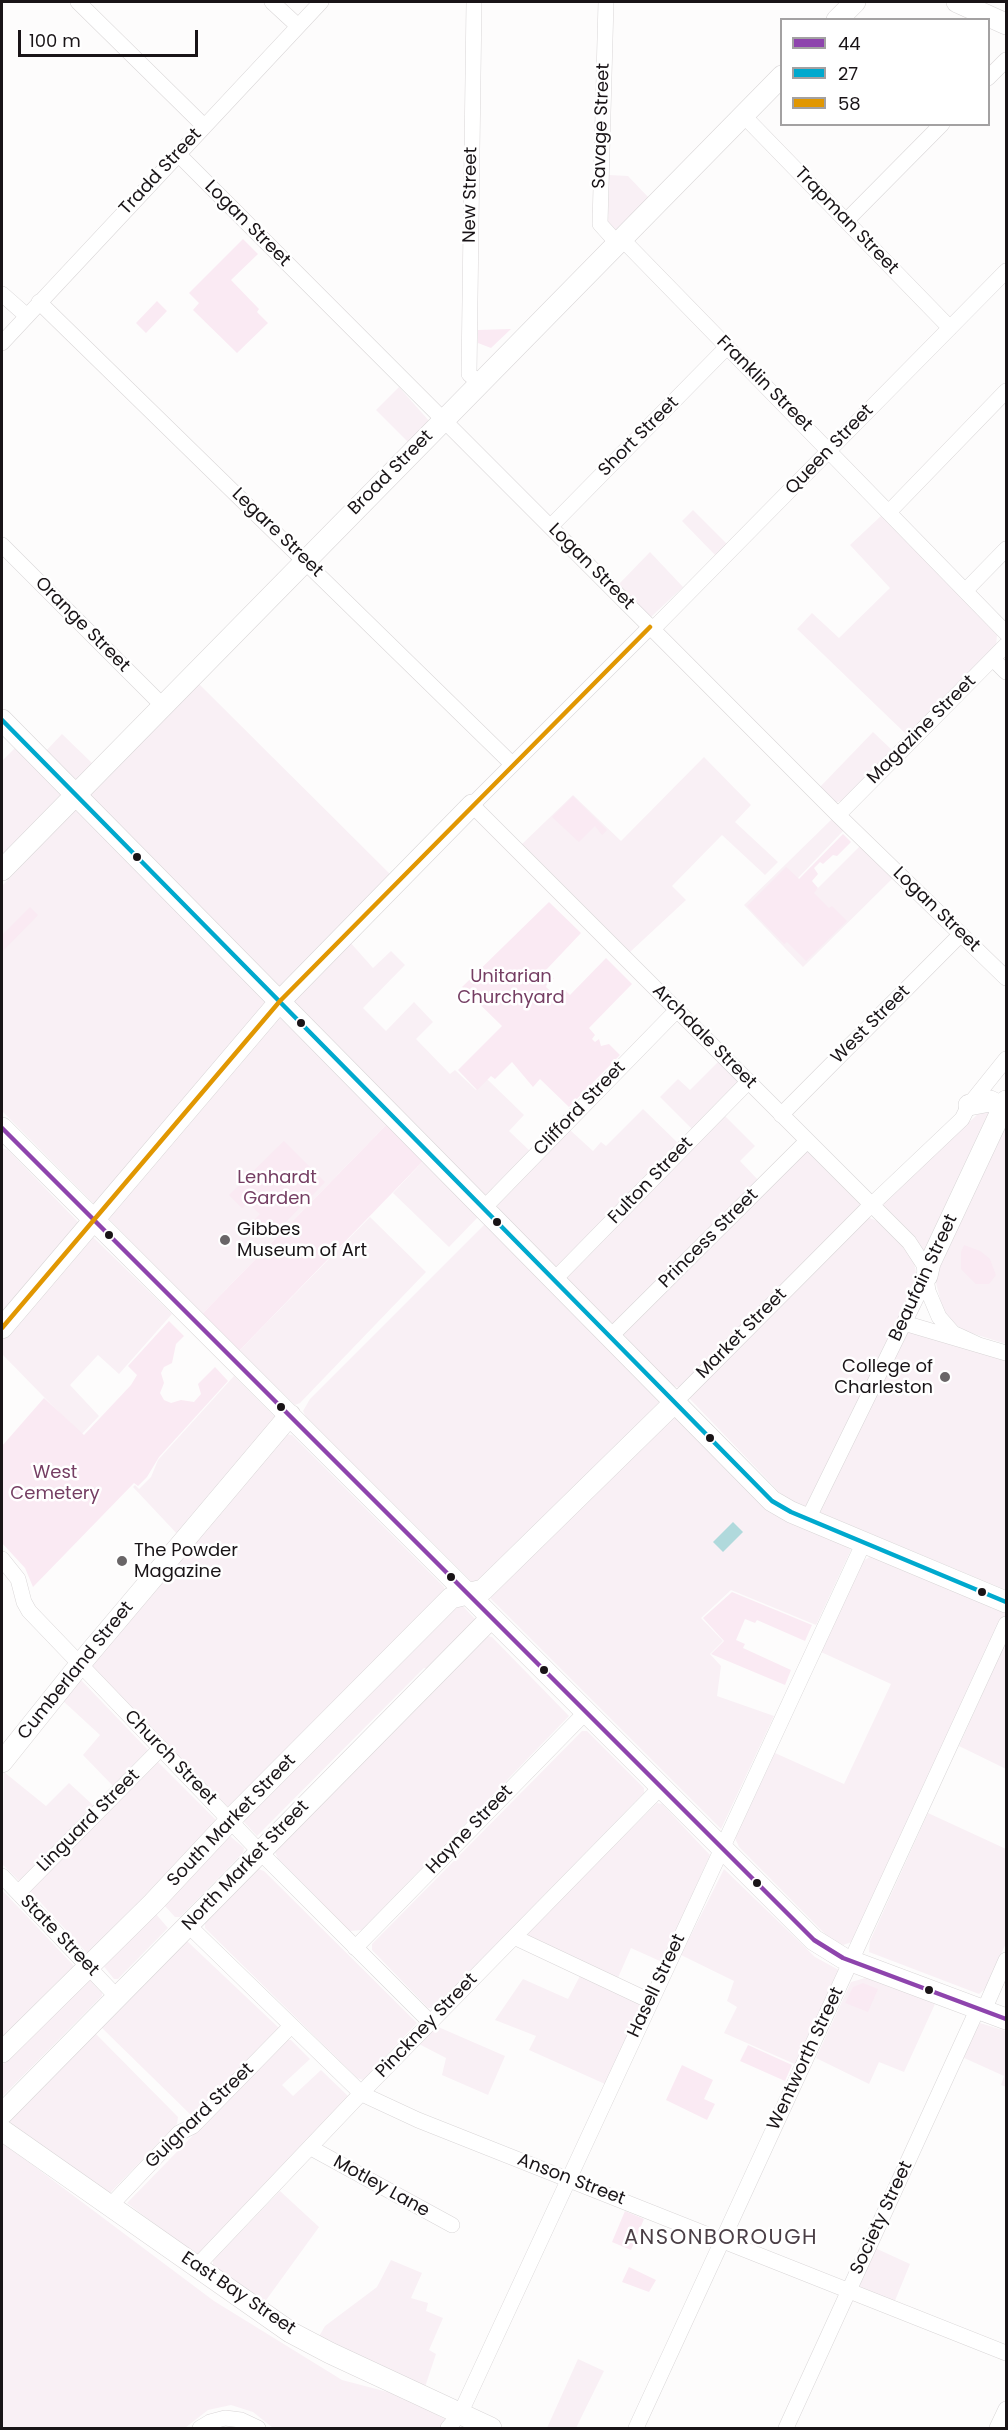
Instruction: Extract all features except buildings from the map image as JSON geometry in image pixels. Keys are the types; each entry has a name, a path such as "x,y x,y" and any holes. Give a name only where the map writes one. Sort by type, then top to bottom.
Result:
{"street":[{"path":"78,2 204,126"},
{"path":"272,2 298,26"},
{"name":"Tradd Street","path":"2,343 321,2"},
{"name":"New Street","path":"474,2 469,374 479,383"},
{"name":"Savage Street","path":"606,2 600,224 619,241"},
{"path":"839,18 855,2"},
{"path":"958,2 1006,24"},
{"path":"990,76 1006,60"},
{"name":"Broad Street","path":"2,870 780,78"},
{"name":"Trapman Street","path":"743,115 950,328"},
{"path":"846,221 940,126"},
{"name":"Logan Street","path":"178,154 442,421 454,429 838,815 1006,978"},
{"name":"Franklin Street","path":"619,241 830,451 1006,633"},
{"name":"Queen Street","path":"2,1328 280,1001 512,764 830,451 1006,271"},
{"path":"2,294 27,316"},
{"name":"Legare Street","path":"39,302 512,764"},
{"name":"Short Street","path":"551,526 727,347"},
{"path":"889,512 1006,392"},
{"name":"Orange Street","path":"2,545 162,705"},
{"path":"966,590 1006,549"},
{"name":"Magazine Street","path":"838,815 1006,645"},
{"path":"993,659 1006,672"},
{"path":"2,720 772,1501 808,1519 1006,1602"},
{"name":"Archdale Street","path":"472,805 915,1249 927,1276 931,1299 946,1325 953,1333 979,1345"},
{"name":"West Street","path":"781,1115 961,934"},
{"name":"Clifford Street","path":"483,1209 677,1010"},
{"name":"Market Street","path":"466,1594 483,1590 675,1402 871,1204 962,1119 969,1105 1006,1059"},
{"name":"Fulton Street","path":"554,1280 748,1082"},
{"path":"969,1105 990,1101 1004,1107"},
{"name":"Beaufain Street","path":"808,1519 927,1276 930,1263 1004,1107"},
{"path":"3,1132 290,1415 490,1619 814,1940 852,1961 1006,2019"},
{"name":"Princess Street","path":"610,1336 807,1141"},
{"path":"904,1323 1006,1353"},
{"name":"Cumberland Street","path":"2,1762 79,1665 290,1415"},
{"name":"Hasell Street","path":"454,2421 864,1542"},
{"name":"Church Street","path":"2,1559 18,1579 26,1607 79,1665 260,1852 430,2022"},
{"name":"South Market Street","path":"2,2052 232,1822 237,1813 451,1598 466,1594"},
{"name":"North Market Street","path":"2,2114 490,1619"},
{"name":"Wentworth Street","path":"636,2428 1006,1624"},
{"name":"Hayne Street","path":"355,1947 585,1713"},
{"name":"Linguard Street","path":"18,1893 161,1748"},
{"name":"Pinckney Street","path":"197,2266 430,2022 660,1788"},
{"name":"State Street","path":"2,1876 117,1996"},
{"name":"Anson Street","path":"188,1925 362,2094 393,2110 724,2239 1006,2353"},
{"path":"514,1937 650,2001"},
{"name":"Society Street","path":"786,2428 1006,1960"},
{"name":"Guignard Street","path":"110,2206 179,2133 193,2126 291,2025"},
{"name":"East Bay Street","path":"2,2130 290,2332 454,2421 492,2428"},
{"name":"Motley Lane","path":"311,2148 452,2225"},
{"path":"997,2428 1006,2409"},
{"path":"200,2428 210,2422 225,2418 241,2420 258,2428"}],"shaded area":[{"path":"609,175 628,176 649,198 614,232 608,227"},
{"path":"399,387 430,422 409,443 376,410"},
{"path":"693,510 727,544 715,555 682,521"},
{"path":"882,515 997,635 996,647 908,736 797,629 812,613 839,638 890,588 850,545"},
{"path":"650,552 683,587 651,617 618,585"},
{"path":"199,684 395,879 281,990 90,795"},
{"path":"873,732 893,751 844,800 835,803 819,788"},
{"path":"62,734 93,764 76,781 43,754"},
{"path":"19,744 63,794 2,855 2,761"},
{"path":"704,757 751,805 735,822 778,862 765,875 722,835 672,886 686,900 629,953 520,846 573,795 621,841"},
{"path":"77,808 268,1000 97,1207 2,1111 2,886"},
{"path":"832,819 844,830 798,878 813,893 860,846 893,878 803,967 744,905"},
{"path":"349,941 373,968 391,951 405,965 363,1008 386,1031 414,1002 433,1022 416,1039 450,1074 455,1070 476,1090 487,1079 524,1115 509,1131 532,1153 483,1198 297,1010 293,999"},
{"path":"280,1014 390,1121 202,1314 107,1217"},
{"path":"719,1061 739,1081 695,1132 660,1097 678,1079 690,1090"},
{"path":"643,1109 681,1146 558,1270 497,1208 498,1203 570,1130 593,1151 601,1142 606,1146"},
{"path":"990,1110 927,1252 923,1251 884,1207 884,1201 979,1113"},
{"path":"724,1115 755,1146 740,1161 761,1183 613,1324 567,1279 567,1275"},
{"path":"1006,1126 1006,1344 968,1332 956,1325 943,1310 936,1283 937,1273"},
{"path":"2,1148 8,1150 81,1225 2,1320"},
{"path":"809,1151 862,1206 683,1388 672,1386 622,1333 799,1152"},
{"path":"426,1158 479,1216 449,1247 393,1193"},
{"path":"370,1217 426,1272 300,1403 295,1405 239,1351"},
{"path":"867,1217 880,1222 913,1257 918,1283 806,1508 785,1498 688,1397"},
{"path":"486,1223 663,1401 474,1584 306,1417 303,1411 310,1399"},
{"path":"93,1237 172,1314 119,1374 98,1355 70,1385 99,1416 81,1435 2,1354 2,1338"},
{"path":"910,1331 1006,1359 1006,1590 821,1513 818,1508 906,1333"},
{"path":"234,1376 276,1418 180,1537 133,1487 135,1485 139,1489 151,1477 158,1460"},
{"path":"673,1416 682,1418 851,1550 816,1625 731,1590 701,1618 723,1641 710,1654 721,1666 717,1696 774,1716 721,1829 490,1598"},
{"path":"286,1434 292,1435 444,1587 445,1592 228,1807 93,1668 91,1661"},
{"path":"873,1555 1005,1611 1005,1616 855,1941 843,1945 828,1937 739,1847 735,1838 775,1753 844,1784 891,1684 821,1652 863,1561"},
{"path":"460,1603 475,1619 428,1669 424,1668 257,1836 243,1821"},
{"path":"488,1636 492,1637 569,1716 362,1930 350,1931 278,1859 275,1852"},
{"path":"1006,1641 1006,1769 959,1746"},
{"path":"81,1680 148,1750 113,1786 83,1755 100,1735 62,1700"},
{"path":"582,1731 587,1731 644,1788 644,1793 434,2008 428,2008 372,1950 372,1944"},
{"path":"158,1762 221,1825 88,1954 30,1891"},
{"path":"4,1772 46,1806 69,1783 94,1806 19,1881 2,1864"},
{"path":"657,1803 662,1804 710,1855 662,1962 631,1948 617,1980 529,1936 527,1933"},
{"path":"928,1813 1006,1849 1006,1943 986,1988 979,1994 869,1952 870,1941"},
{"path":"230,1836 244,1848 243,1853 180,1917 175,1917 164,1905"},
{"path":"258,1869 264,1871 417,2023 363,2080 357,2078 205,1928 205,1923"},
{"path":"724,1869 815,1957 839,1970 797,2065 724,2033 737,2007 727,2001 734,1981 681,1955"},
{"path":"2,1890 74,1966 2,2042"},
{"path":"155,1913 168,1928 118,1979 114,1979 102,1964"},
{"path":"187,1941 280,2029 194,2118 102,2028"},
{"path":"581,1974 642,2005 605,2084 529,2050 536,2036 495,2020 523,1979 568,1999"},
{"path":"869,1977 935,2004 904,2072 879,2062 869,2084 816,2058 851,1982"},
{"path":"85,1980 90,1980 102,1996 2,2097 2,2065"},
{"path":"980,2023 1006,2031 1006,2087 1001,2085 1004,2076 962,2057"},
{"path":"436,2026 505,2056 488,2095 442,2075 446,2058 419,2044"},
{"path":"96,2034 178,2117 177,2124 110,2193 11,2124 10,2121"},
{"path":"286,2040 291,2040 310,2059 282,2085 293,2096 321,2070 348,2096 198,2257 127,2203"},
{"path":"2,2142 214,2301 342,2380 399,2395 445,2419 441,2428 273,2428 253,2412 231,2405 208,2410 185,2428 2,2428"},
{"path":"280,2191 319,2227 264,2303 213,2265 213,2260"},
{"path":"875,2248 910,2264 894,2303 861,2288 858,2283"},
{"path":"391,2260 422,2273 411,2298 428,2303 426,2311 443,2318 429,2350 436,2354 425,2387 318,2338 325,2326 377,2287"},
{"path":"578,2359 604,2371 576,2428 547,2428"}],"green space":[{"path":"243,239 258,254 231,280 259,309 257,312 268,323 237,353 193,310 199,303 189,293"},
{"path":"157,301 167,311 146,333 136,323"},
{"path":"511,329 491,348 478,343 478,330"},
{"path":"573,796 607,830 602,835 595,826 579,842 552,817"},
{"path":"843,834 851,842 837,856 833,855 814,868 818,874 812,881 818,888 814,893 847,921 806,961 787,942 784,944 747,906 786,867 799,879"},
{"name":"Unitarian Churchyard","path":"549,902 581,933 546,970 554,979 549,978 546,987 557,997 565,990 570,995 606,958 632,984 589,1028 595,1035 592,1039 595,1042 599,1039 601,1046 609,1044 620,1055 569,1107 540,1079 533,1087 512,1062 495,1079 491,1076 477,1090 458,1070 502,1026 462,987"},
{"path":"30,907 38,915 2,952 2,935"},
{"path":"390,1121 426,1158 239,1351 202,1314"},
{"name":"Lenhardt Garden","path":"284,1141 325,1182 271,1237 254,1220 260,1214 248,1203 242,1208 229,1195"},
{"path":"964,1245 980,1251 990,1259 996,1275 989,1284 976,1284 961,1269 961,1252"},
{"name":"West Cemetery","path":"169,1321 184,1336 176,1344 172,1363 164,1367 161,1373 164,1383 160,1393 164,1400 171,1403 181,1400 194,1402 201,1394 198,1384 215,1367 228,1381 159,1457 147,1477 138,1486 134,1483 33,1587 25,1568 2,1543 2,1446 44,1398 84,1435 131,1385 137,1375 128,1366"},
{"path":"732,1592 812,1625 805,1641 757,1620 755,1623 745,1619 736,1640 745,1644 743,1648 791,1670 785,1685 711,1654 724,1641 703,1618"},
{"path":"863,1983 878,1989 868,2012 845,2003 853,1987"},
{"path":"748,2045 792,2065 785,2081 740,2061"},
{"path":"682,2065 713,2080 704,2099 715,2104 707,2120 666,2100"},
{"path":"625,2211 644,2219 631,2250 612,2242"},
{"path":"629,2267 656,2280 649,2292 622,2282"}],"water":[{"path":"733,1522 743,1532 723,1552 713,1542"}],"transit line":[{"name":"58","path":"2,1328 280,1001 650,627"},
{"name":"27","path":"2,720 772,1501 791,1512 1006,1602"},
{"name":"44","path":"2,1128 814,1940 843,1958 1006,2019"}],"place":[{"name":"Gibbes Museum of Art","path":"225,1240"},
{"name":"College of Charleston","path":"945,1377"},
{"name":"The Powder Magazine","path":"122,1561"}],"district":[{"name":"ANSONBOROUGH","path":"721,2239"}]}
